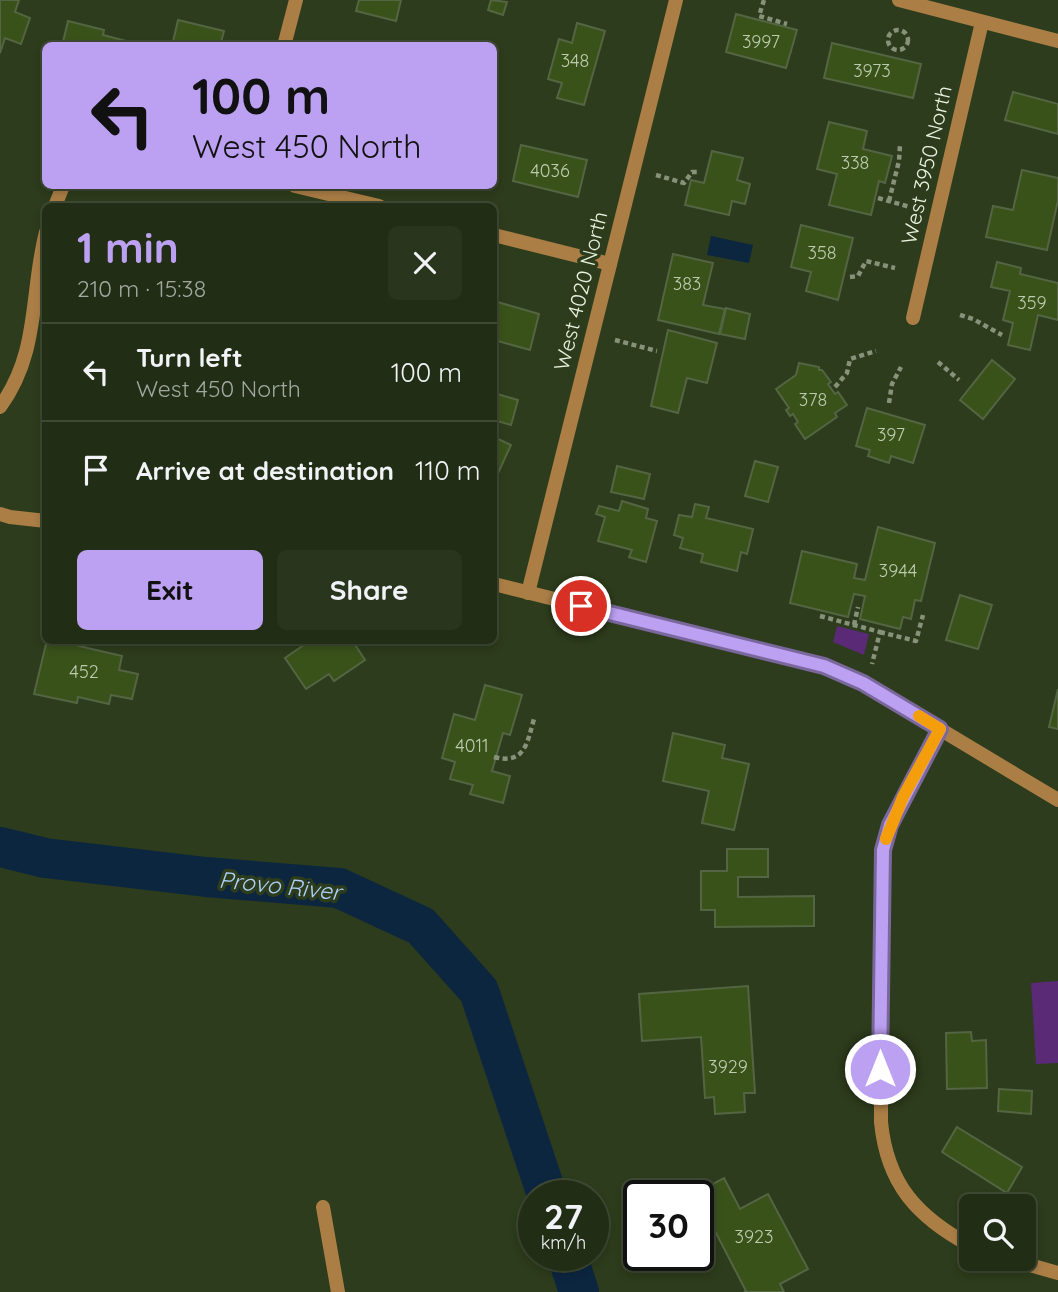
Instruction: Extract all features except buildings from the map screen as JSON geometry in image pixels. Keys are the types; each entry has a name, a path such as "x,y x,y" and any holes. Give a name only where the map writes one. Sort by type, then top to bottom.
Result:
{"street":[{"path":"285,42 296,0"},
{"name":"West 4020 North","path":"528,593 676,0"},
{"path":"899,0 1058,41"},
{"name":"West 3950 North","path":"913,318 982,22"},
{"path":"308,189 366,203"},
{"path":"497,236 610,264"},
{"path":"0,407 13,389 25,361 42,246"},
{"path":"0,514 42,521"},
{"path":"497,585 824,666 863,683 1058,800"},
{"path":"940,729 898,806 883,850 881,1122 888,1162 897,1181 915,1207 934,1224 959,1238"},
{"path":"323,1207 338,1292"},
{"path":"1036,1267 1058,1273"}],"path":[{"path":"764,0 760,16 787,24"},
{"path":"901,28 906,34 907,40 903,48 897,49 888,41 894,30 901,28"},
{"path":"889,201 899,161 900,145"},
{"path":"656,175 684,183 692,172 697,172"},
{"path":"878,198 910,207"},
{"path":"850,278 858,276 866,261 895,268"},
{"path":"960,315 1002,335"},
{"path":"615,341 657,351"},
{"path":"835,387 847,373 850,359 876,351"},
{"path":"938,362 958,380"},
{"path":"889,403 892,384 901,367"},
{"path":"854,625 858,607"},
{"path":"820,617 916,641 923,615"},
{"path":"872,664 880,632"},
{"path":"494,757 508,760 518,756 524,750 534,719"}],"shaded area":[{"path":"837,626 869,634 864,655 833,642"},
{"path":"1058,981 1058,1063 1036,1064 1031,983"}],"water":[{"path":"711,236 753,245 749,263 707,255"}],"waterway":[{"name":"Provo River","path":"0,847 45,858 206,877 339,888 421,926 479,991 542,1180"},
{"name":"Provo River","path":"572,1271 579,1292"}],"slow traffic":[{"path":"886,839 903,797 940,729 919,716"}],"route":[{"path":"581,606 824,666 863,683 940,729 903,797 890,825 883,850 880,1069"}]}
